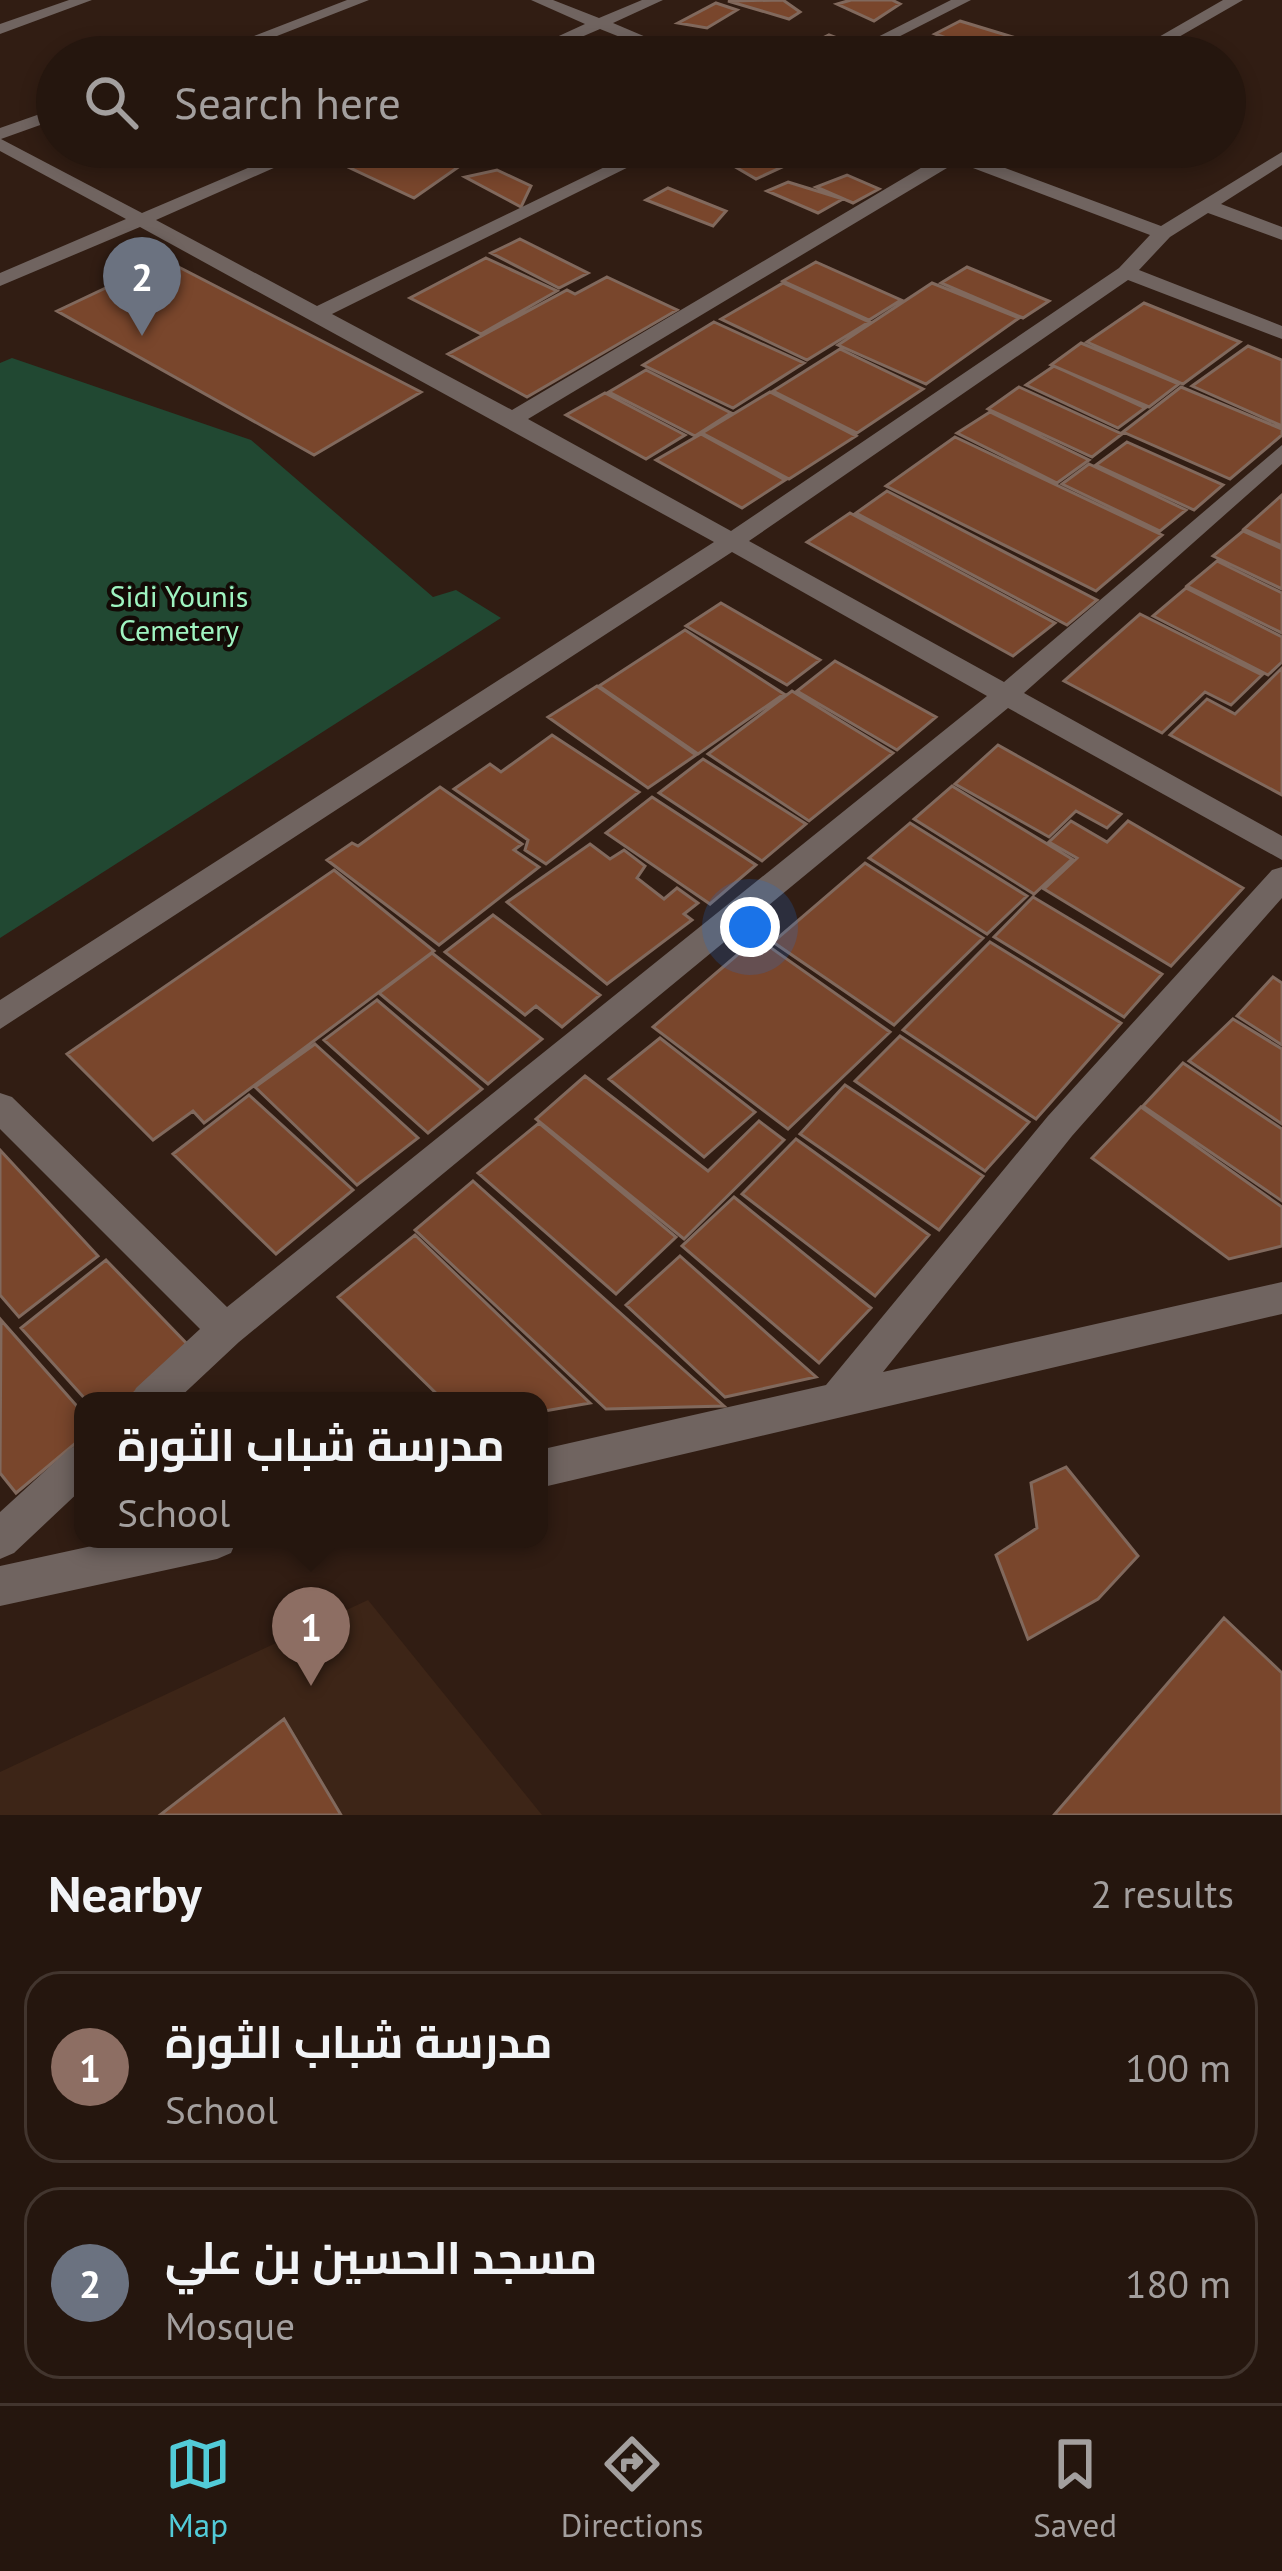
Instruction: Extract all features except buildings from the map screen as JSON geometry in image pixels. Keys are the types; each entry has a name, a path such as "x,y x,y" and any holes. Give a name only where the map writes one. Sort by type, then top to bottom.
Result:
{"street":[{"path":"0,29 83,0"},
{"path":"264,36 361,0"},
{"path":"539,0 632,36"},
{"path":"570,36 655,0"},
{"path":"889,36 963,0"},
{"path":"1170,36 1235,0"},
{"path":"0,134 36,121"},
{"path":"0,144 36,162"},
{"path":"0,1016 730,543 1126,272 1163,233 1282,157"},
{"path":"47,168 512,419 1282,849"},
{"path":"0,280 264,168"},
{"path":"314,315 617,168"},
{"path":"512,419 934,168"},
{"path":"1004,168 1163,233"},
{"path":"1208,206 1282,234"},
{"path":"1126,272 1282,333"},
{"path":"159,1392 226,1330 1007,694 1282,452"},
{"path":"833,1405 1060,1126 1282,878"},
{"path":"0,1106 226,1330"},
{"path":"548,1467 1282,1298"},
{"path":"0,1539 74,1470"},
{"path":"0,1586 175,1548"}],"shaded area":[{"path":"368,1600 542,1815 0,1815 0,1772"}],"green space":[{"name":"Sidi Younis Cemetery","path":"12,358 251,440 433,597 456,590 501,618 0,938 0,363"}],"place":[{"name":"مسجد الحسين بن علي","path":"142,336"},
{"name":"مدرسة شباب الثورة","path":"311,1686"}]}
